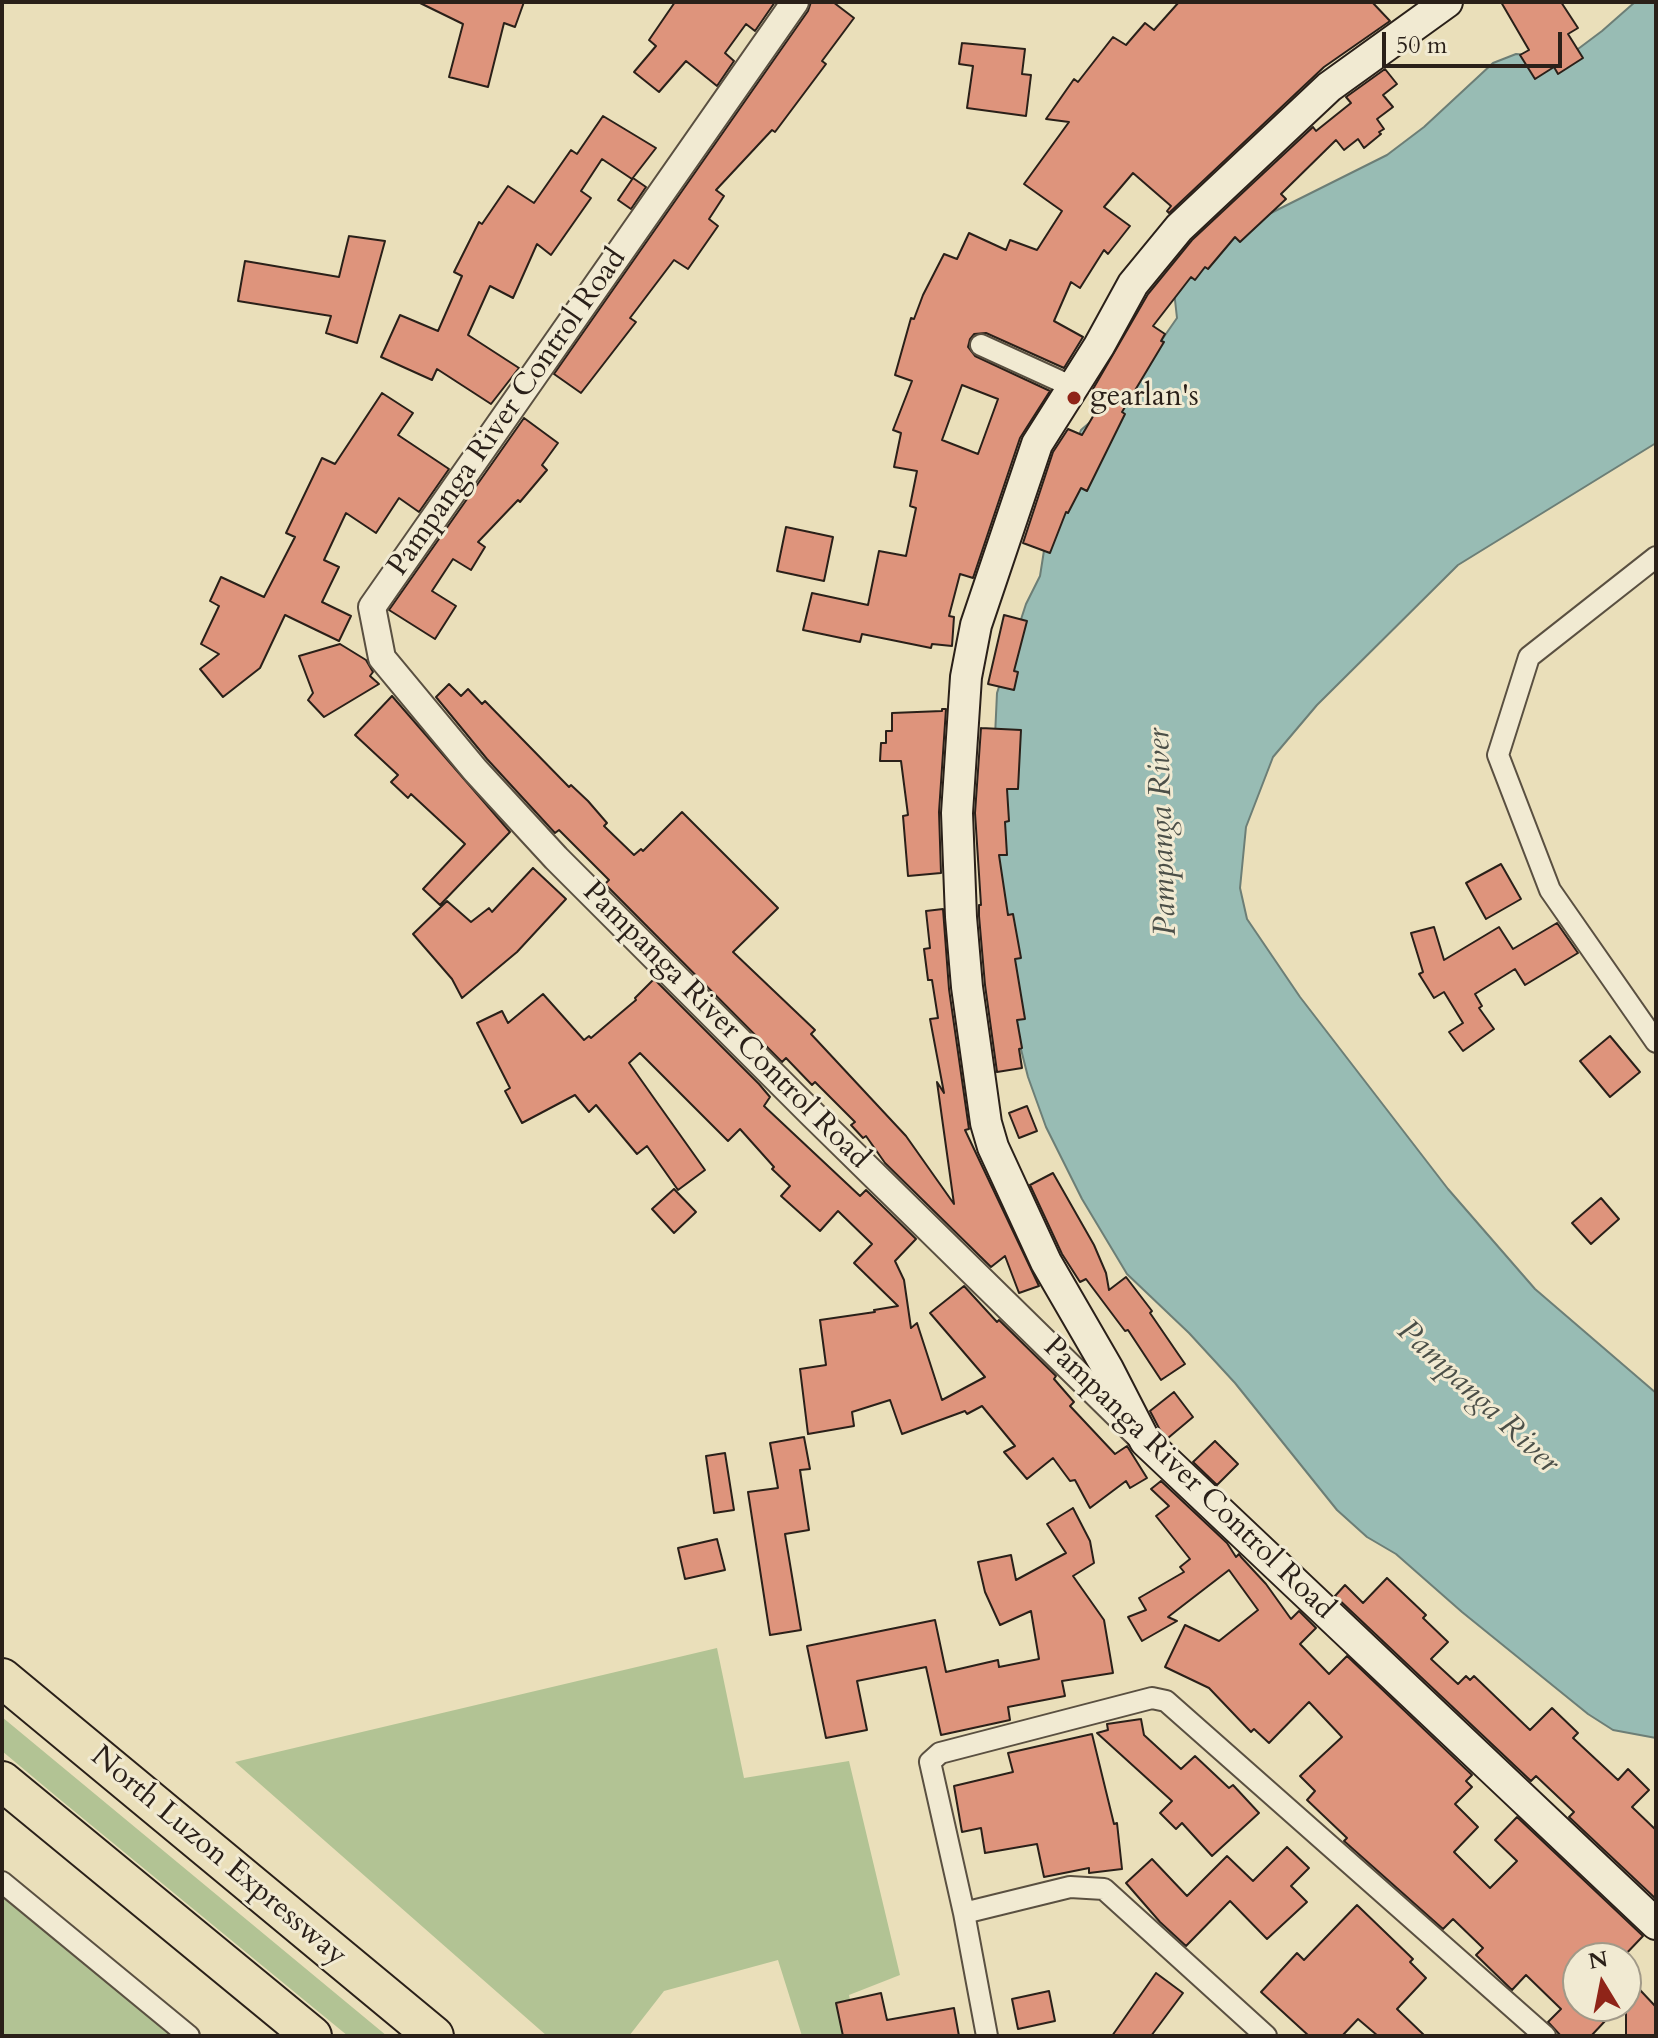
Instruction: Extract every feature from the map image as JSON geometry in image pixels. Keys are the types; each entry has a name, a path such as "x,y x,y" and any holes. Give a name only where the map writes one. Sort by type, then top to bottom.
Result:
{"highway":[{"name":"North Luzon Expressway","path":"2,1678 434,2036"},
{"path":"2,1781 312,2036"}],"main road":[{"path":"1145,1441 1108,1369 1046,1262 993,1147 986,1123 961,917 957,813 966,677 976,625 1037,444 1133,284 1179,228 1329,87 1447,2"},
{"name":"Pampanga River Control Road","path":"1145,1441 1656,1924"}],"street":[{"name":"Pampanga River Control Road","path":"795,2 372,607 382,658 475,770 556,858 1145,1441"},
{"path":"981,345 1073,387"},
{"path":"1656,557 1529,657 1498,755 1550,890 1656,1042"},
{"path":"987,2036 964,1913 930,1766 932,1758 940,1753 1152,1698 1166,1701 1545,2036"},
{"path":"2,1882 189,2036"},
{"path":"964,1913 1070,1887 1104,1889 1266,2036"}],"green space":[{"path":"717,1648 744,1778 849,1761 900,1975 849,1995 858,2036 802,2036 778,1960 664,1991 629,2036 547,2036 235,1762"},
{"path":"2,1717 387,2036 348,2036 57,1797 2,1751"},
{"path":"2,1884 185,2036 2,2036"}],"water":[{"name":"Pampanga River","path":"1635,2 1656,2 1656,443 1458,565 1317,705 1273,757 1246,827 1240,888 1247,919 1300,997 1448,1189 1535,1289 1656,1393 1656,1738 1613,1730 1588,1714 1396,1554 1367,1537 1337,1510 1235,1383 1189,1333 1127,1274 1082,1199 1046,1127 1028,1077 1004,982 994,758 997,693 1026,604 1040,576 1051,506 1081,430 1127,390 1177,318 1174,291 1177,281 1255,221 1387,155 1424,127 1493,63 1516,54 1566,58"}],"building":[{"path":"418,2 524,2 515,27 504,23 488,87 449,77 463,24"},
{"path":"675,2 775,2 755,31 746,24 725,53 734,61 717,86 686,61 659,92 634,72 656,46 649,40"},
{"path":"811,2 833,2 854,18 822,61 826,64 775,132 772,130 716,190 724,196 709,219 718,226 688,269 674,260 630,318 636,322 581,393 554,374 808,11"},
{"path":"1179,2 1372,2 1390,21 1324,67 1169,213 1167,211 1171,206 1133,173 1104,207 1130,226 1108,254 1104,250 1080,288 1071,282 1054,321 1083,337 1064,368 986,333 974,334 970,339 968,347 975,356 1050,391 1020,438 973,578 960,574 949,616 954,617 952,646 932,644 931,648 862,634 860,642 803,630 812,593 868,605 879,551 906,556 916,508 910,506 917,471 894,467 901,433 893,430 912,381 895,375 911,318 914,319 944,254 957,259 969,233 1006,250 1010,240 1037,250 1062,211 1024,184 1069,122 1046,119 1074,79 1078,82 1113,37 1126,45 1145,23 1154,30","holes":["962,385 998,399 978,454 942,440"]},
{"path":"1501,2 1561,2 1578,28 1568,34 1583,58 1558,74 1554,67 1535,79 1520,55 1529,50"},
{"path":"962,43 1025,49 1022,74 1031,75 1026,116 967,108 973,66 959,64"},
{"path":"1385,69 1397,84 1383,95 1393,107 1377,119 1384,129 1379,132 1381,134 1364,148 1358,139 1344,150 1336,140 1281,194 1286,199 1240,242 1235,237 1195,280 1191,277 1153,326 1165,334 1161,341 1164,342 1122,412 1125,414 1087,491 1081,488 1066,512 1050,553 1023,543 1053,452 1068,429 1082,435 1105,396 1093,389 1148,294 1192,240 1313,127 1316,131 1351,103 1346,97"},
{"path":"603,116 656,148 632,179 602,159 581,191 591,198 551,255 537,244 513,298 490,286 468,335 519,368 491,404 437,369 432,380 381,357 400,315 438,331 462,276 454,272 479,222 482,224 508,186 534,203 571,150 577,154"},
{"path":"633,178 646,187 631,209 618,200"},
{"path":"349,236 385,241 357,343 326,333 331,316 238,301 245,261 339,277"},
{"path":"382,393 413,413 398,435 449,469 419,512 399,498 376,533 346,513 324,560 339,567 322,602 351,616 339,641 285,615 260,668 223,697 200,669 219,654 201,644 219,606 210,601 221,577 264,597 295,537 286,533 322,458 335,464"},
{"path":"524,418 558,443 542,465 547,470 520,502 518,500 478,542 485,547 471,570 453,559 432,591 456,606 435,639 389,610"},
{"path":"786,527 833,537 824,581 777,571"},
{"path":"1004,615 1027,621 1014,671 1018,672 1014,690 988,684"},
{"path":"340,644 366,660 373,672 370,676 379,684 324,717 308,700 313,693 299,656"},
{"path":"449,684 461,696 468,689 482,704 485,701 569,787 571,785 588,801 607,823 604,826 634,855 641,849 643,851 682,812 778,908 733,952 815,1030 811,1034 906,1136 954,1204 937,1082 944,1093 930,1019 938,1018 924,949 930,948 926,911 943,909 949,989 969,1129 965,1130 1039,1286 1019,1293 1005,1256 991,1267 885,1163 866,1136 863,1138 851,1125 855,1122 815,1082 812,1085 786,1058 782,1062 605,884 609,880 559,830 555,833 487,759 436,697"},
{"path":"392,696 510,832 440,905 423,889 465,844 411,794 408,798 391,782 398,775 355,735"},
{"path":"946,709 939,812 941,873 908,876 903,816 908,815 901,761 880,761 881,743 886,743 886,731 892,731 892,713"},
{"path":"981,728 1021,730 1018,789 1007,789 1007,855 999,855 1008,915 1013,914 1021,958 1015,959 1025,1019 1017,1020 1022,1068 997,1072 979,916 981,905 975,813"},
{"path":"1501,864 1521,899 1486,919 1466,883"},
{"path":"533,868 566,899 517,952 462,998 452,979 413,934 447,901 471,922 489,908 492,912"},
{"path":"1557,923 1578,953 1525,985 1515,969 1475,994 1482,1006 1479,1008 1494,1029 1463,1051 1449,1032 1463,1023 1444,992 1434,998 1419,974 1423,972 1411,933 1434,927 1444,960 1499,927 1513,949"},
{"path":"654,979 759,1084 770,1097 764,1106 860,1196 866,1190 916,1239 895,1261 904,1280 911,1328 917,1323 942,1400 985,1377 930,1313 964,1286 997,1322 999,1320 1056,1376 1054,1379 1074,1402 1070,1406 1115,1454 1127,1446 1147,1478 1130,1488 1126,1481 1090,1508 1075,1480 1070,1481 1053,1458 1027,1479 1004,1452 1015,1446 982,1406 967,1414 965,1411 902,1434 890,1400 852,1412 854,1426 808,1434 800,1369 826,1365 820,1320 898,1306 854,1263 872,1244 838,1211 820,1231 781,1196 790,1186 740,1129 728,1141 640,1053 629,1063 705,1170 678,1190 647,1146 637,1154 596,1105 589,1112 575,1095 522,1123 505,1091 510,1088 477,1023 502,1011 508,1023 543,994 584,1040 589,1036 591,1038 636,1000"},
{"path":"1610,1036 1640,1072 1610,1097 1580,1061"},
{"path":"1027,1106 1037,1131 1019,1138 1009,1113"},
{"path":"1053,1173 1094,1245 1106,1273 1109,1290 1126,1277 1152,1311 1150,1313 1185,1364 1161,1380 1128,1330 1125,1331 1086,1279 1080,1282 1062,1254 1030,1185"},
{"path":"674,1189 696,1212 674,1233 652,1209"},
{"path":"1601,1198 1619,1219 1591,1244 1572,1223"},
{"path":"1174,1392 1193,1417 1168,1438 1150,1411"},
{"path":"804,1437 810,1469 800,1470 809,1530 785,1534 801,1630 770,1635 748,1492 778,1488 770,1443"},
{"path":"1215,1441 1238,1464 1217,1485 1193,1462"},
{"path":"725,1453 734,1510 714,1513 706,1456"},
{"path":"1161,1481 1227,1543 1236,1557 1239,1554 1291,1619 1299,1611 1316,1628 1300,1644 1329,1674 1347,1656 1472,1775 1466,1781 1472,1787 1455,1804 1478,1827 1454,1852 1490,1888 1517,1861 1495,1840 1517,1817 1643,1936 1637,1942 1562,1942 1562,2022 1604,2022 1591,2036 1561,2036 1548,2022 1561,2009 1526,1975 1512,1990 1476,1955 1483,1948 1453,1919 1443,1929 1344,1841 1347,1838 1307,1800 1315,1791 1300,1776 1342,1737 1309,1702 1269,1743 1254,1729 1251,1732 1209,1688 1165,1667 1185,1625 1219,1641 1258,1610 1229,1570 1168,1617 1177,1621 1142,1641 1128,1617 1146,1610 1139,1598 1184,1572 1180,1567 1190,1559 1156,1516 1169,1506 1151,1489"},
{"path":"1073,1508 1090,1541 1094,1563 1073,1576 1104,1620 1113,1673 1062,1681 1065,1696 1008,1707 1010,1720 941,1735 926,1667 857,1681 867,1730 826,1738 807,1646 935,1620 946,1672 998,1660 999,1667 1039,1659 1031,1611 1000,1625 985,1592 978,1562 1011,1555 1016,1580 1066,1553 1047,1524"},
{"path":"717,1539 725,1570 685,1579 678,1548"},
{"path":"1387,1578 1426,1615 1423,1618 1448,1642 1431,1659 1458,1684 1466,1676 1470,1680 1474,1676 1530,1730 1552,1708 1578,1733 1573,1738 1618,1780 1628,1769 1649,1790 1632,1807 1656,1830 1656,1899 1569,1817 1574,1812 1536,1776 1531,1781 1335,1596 1345,1585 1363,1603"},
{"path":"1141,1719 1144,1735 1181,1769 1195,1756 1229,1788 1233,1785 1259,1813 1212,1856 1182,1823 1176,1829 1160,1813 1172,1801 1097,1733 1108,1730 1107,1724"},
{"path":"1092,1734 1114,1824 1117,1823 1122,1869 1089,1873 1089,1868 1044,1877 1037,1844 985,1853 981,1828 962,1832 954,1786 1013,1772 1008,1753"},
{"path":"1287,1847 1309,1868 1291,1886 1307,1902 1267,1939 1230,1901 1186,1946 1126,1883 1152,1859 1187,1896 1227,1856 1253,1881"},
{"path":"1357,1905 1413,1959 1410,1962 1426,1978 1397,2009 1425,2036 1378,2036 1358,2019 1342,2036 1309,2036 1261,1992 1297,1953 1304,1960"},
{"path":"1156,1973 1183,1993 1151,2036 1112,2036"},
{"path":"1049,1991 1055,2021 1018,2029 1012,1999"},
{"path":"1642,1992 1656,2007 1656,2036 1626,2036 1626,2022 1642,2022"},
{"path":"881,1993 887,2020 954,2008 959,2036 843,2036 836,2003"}],"place":[{"name":"gearlan's","path":"1074,398"}]}
